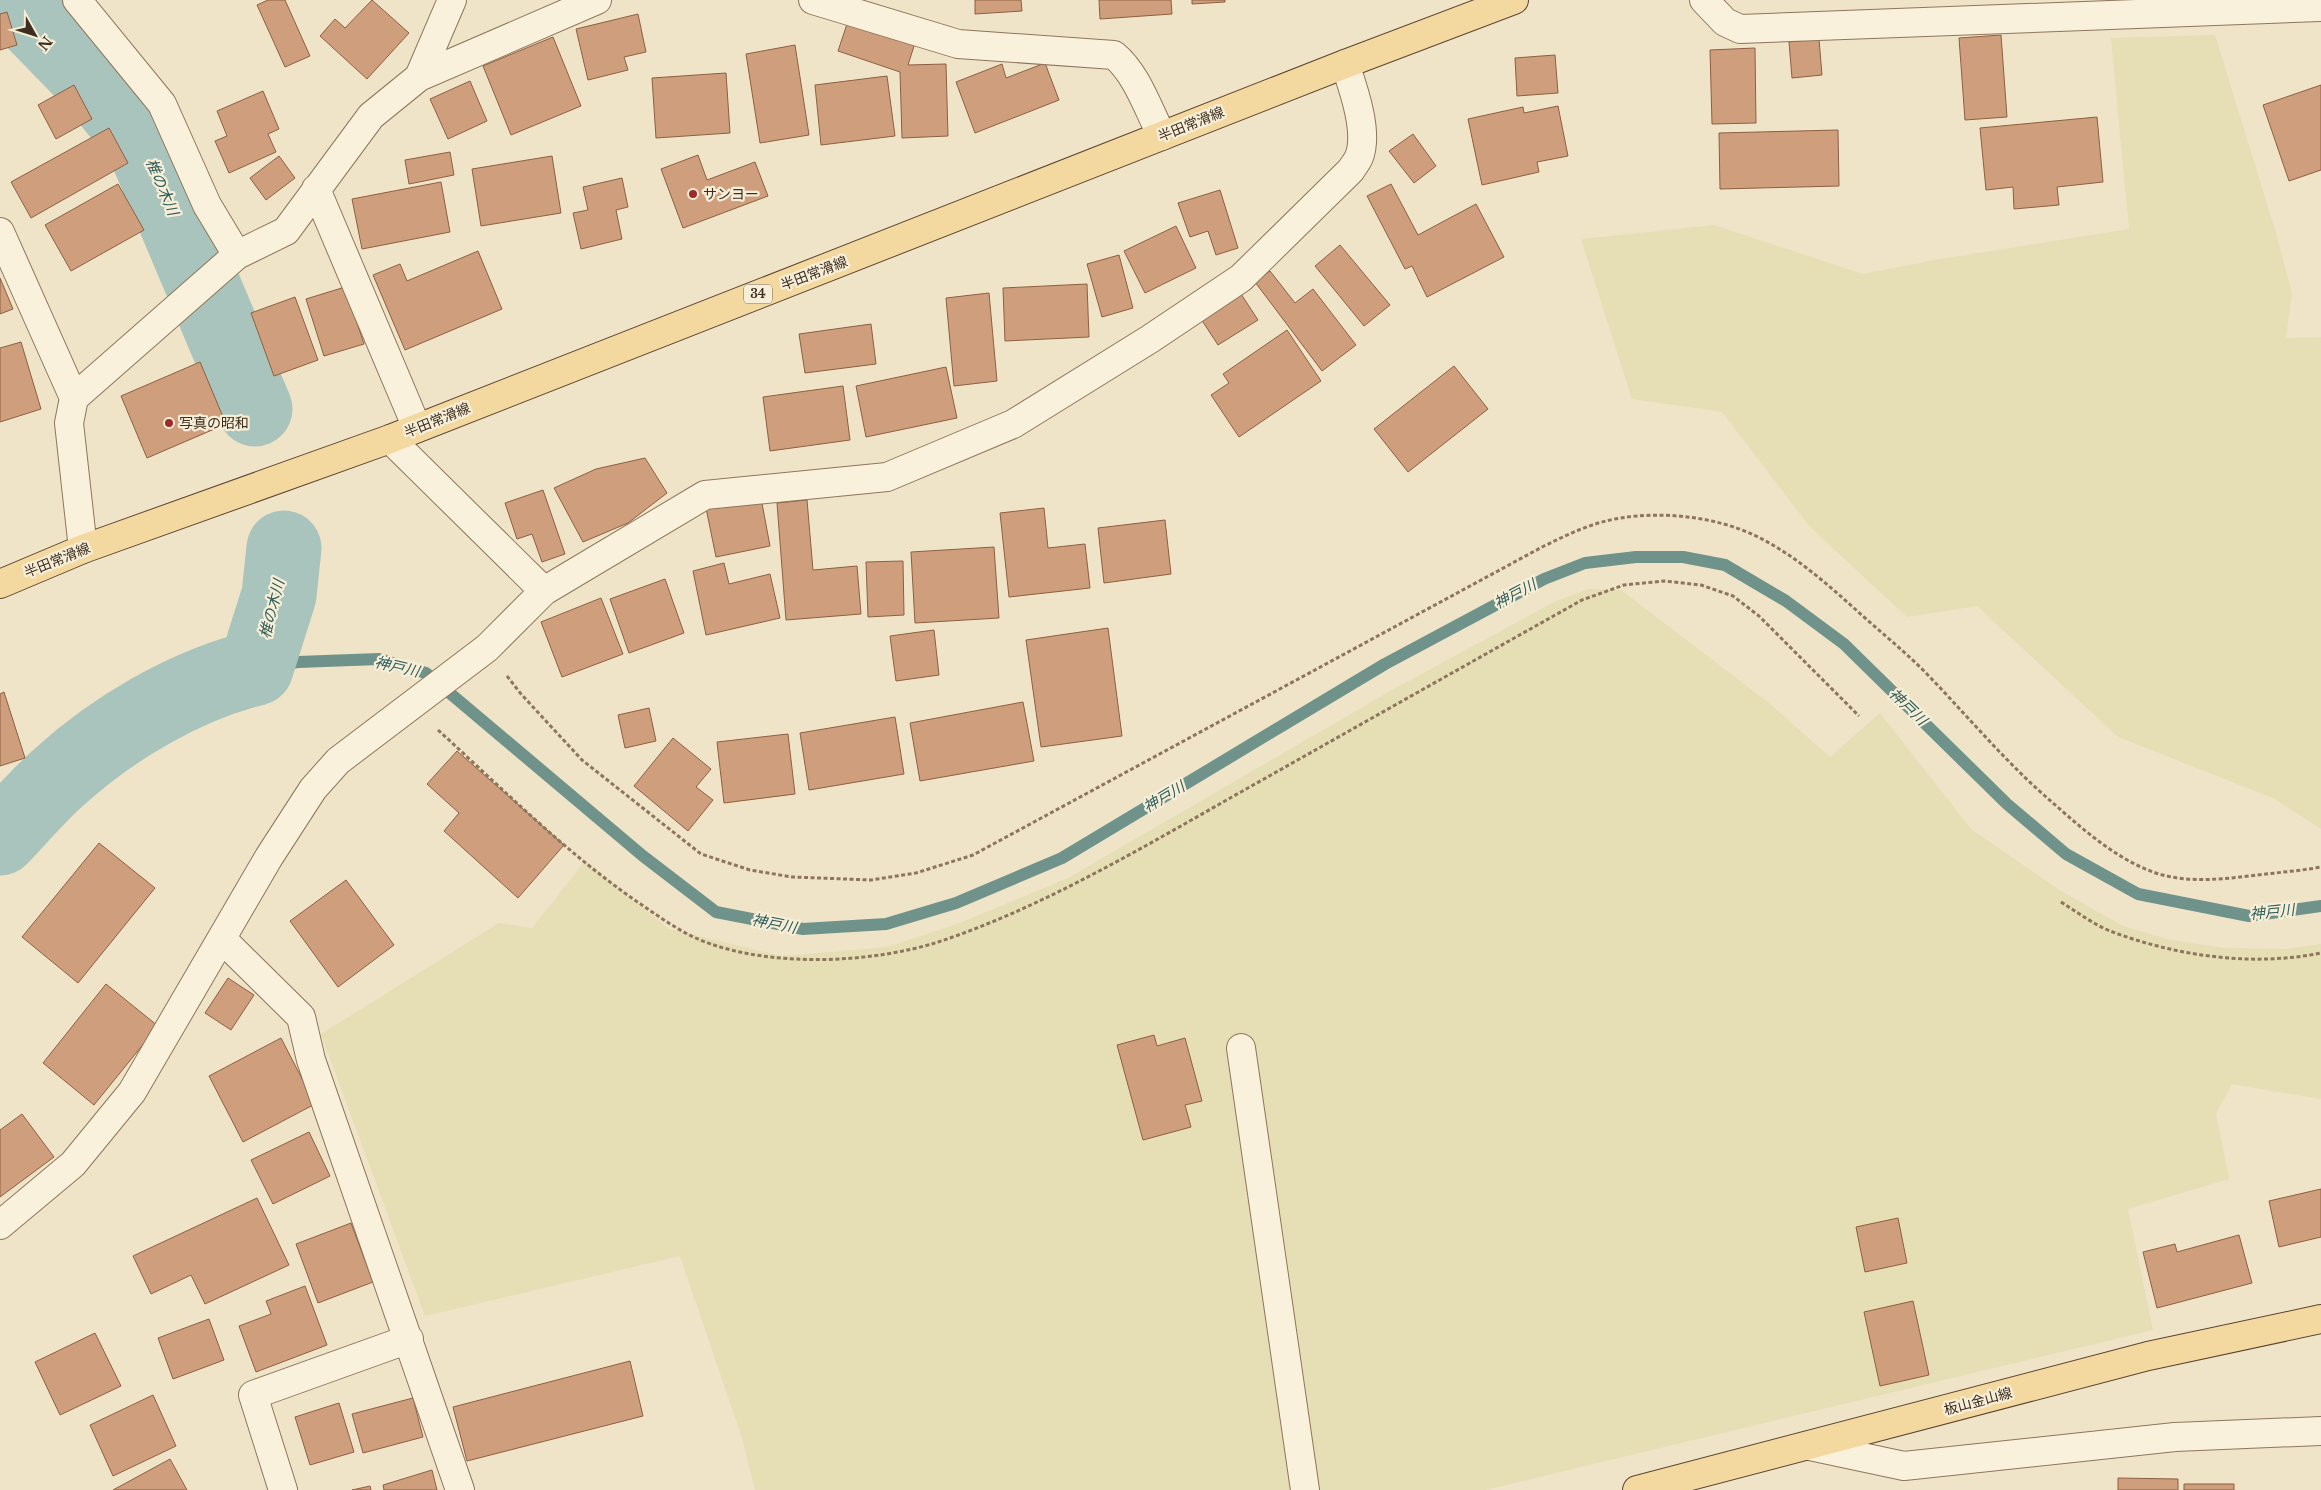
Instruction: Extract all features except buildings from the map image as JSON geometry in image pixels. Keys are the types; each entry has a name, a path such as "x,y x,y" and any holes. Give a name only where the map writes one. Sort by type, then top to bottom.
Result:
{"main road":[{"name":"半田常滑線","path":"0,584 83,549 390,439 1344,64 1514,0"},
{"name":"板山金山線","path":"1637,1490 2148,1356 2321,1320"}],"street":[{"path":"77,0 162,104 207,205 237,255"},
{"path":"419,77 452,0"},
{"path":"74,398 193,296 237,255 286,231 371,116 419,77 597,0"},
{"path":"813,0 958,44 1114,55 1123,63 1134,80 1162,136"},
{"path":"1704,0 1725,22 1740,29 2321,7"},
{"path":"0,1225 73,1164 132,1092 269,857 313,789 338,761 413,702 478,655 544,591 705,495 887,477 1013,424 1150,339 1241,278 1351,170 1359,157 1362,143 1358,104 1344,64"},
{"path":"316,189 417,428"},
{"path":"0,232 74,398 69,422 83,549"},
{"path":"390,439 544,591"},
{"path":"222,938 300,1017 314,1069 460,1490"},
{"path":"1241,1048 1305,1490"},
{"path":"282,1490 253,1395 409,1339"},
{"path":"1810,1446 1904,1466 2175,1437 2321,1432"}],"path":[{"path":"478,655 521,694 582,760 701,854 750,870 792,877 871,880 916,873 973,855 1544,546 1578,530 1621,518 1656,516 1691,519 1726,525 1755,536 1788,555 1809,571 1837,593 1922,669 2016,770 2077,825 2134,864 2156,873 2194,879 2235,878 2321,867"},
{"path":"413,702 600,874 670,924 709,944 754,955 794,960 837,959 887,953 936,942 985,924 1058,891 1179,827 1582,600 1624,585 1664,580 1701,585 1733,596 1759,616 1859,716"},
{"path":"2061,902 2109,930 2159,946 2214,956 2263,960 2321,953"}],"shaded area":[{"path":"2215,35 2276,233 2292,293 2286,338 2321,337 2321,829 2275,799 2118,737 1977,606 1907,617 1810,527 1722,412 1632,399 1581,239 1714,225 1863,274 1934,260 2129,229 2111,38"},
{"path":"1588,589 1621,590 1769,703 1830,757 1880,713 1971,829 2061,891 2123,926 2171,940 2224,948 2287,949 2321,944 2321,1099 2232,1084 2216,1114 2229,1179 2128,1209 2153,1330 1485,1490 755,1490 742,1438 680,1256 425,1316 321,1034 499,923 532,928 585,861 669,929 782,956 887,947 960,923 1068,878 1392,690 1552,603"}],"waterway":[{"name":"椎の木川","path":"13,0 99,88 143,143 255,409"},
{"name":"神戸川","path":"0,838 58,778 102,742 126,726 151,711 202,686 256,668 279,595 284,548"},
{"name":"神戸川","path":"256,668 298,662 379,659 426,673 643,856 716,912 803,929 886,924 956,903 1062,858 1385,664 1544,579 1585,563 1636,557 1683,557 1725,565 1786,601 1844,644 2007,804 2066,854 2138,894 2249,916 2321,906"}],"place":[{"name":"サンヨー","path":"693,194"},
{"name":"写真の昭和","path":"169,423"}]}
